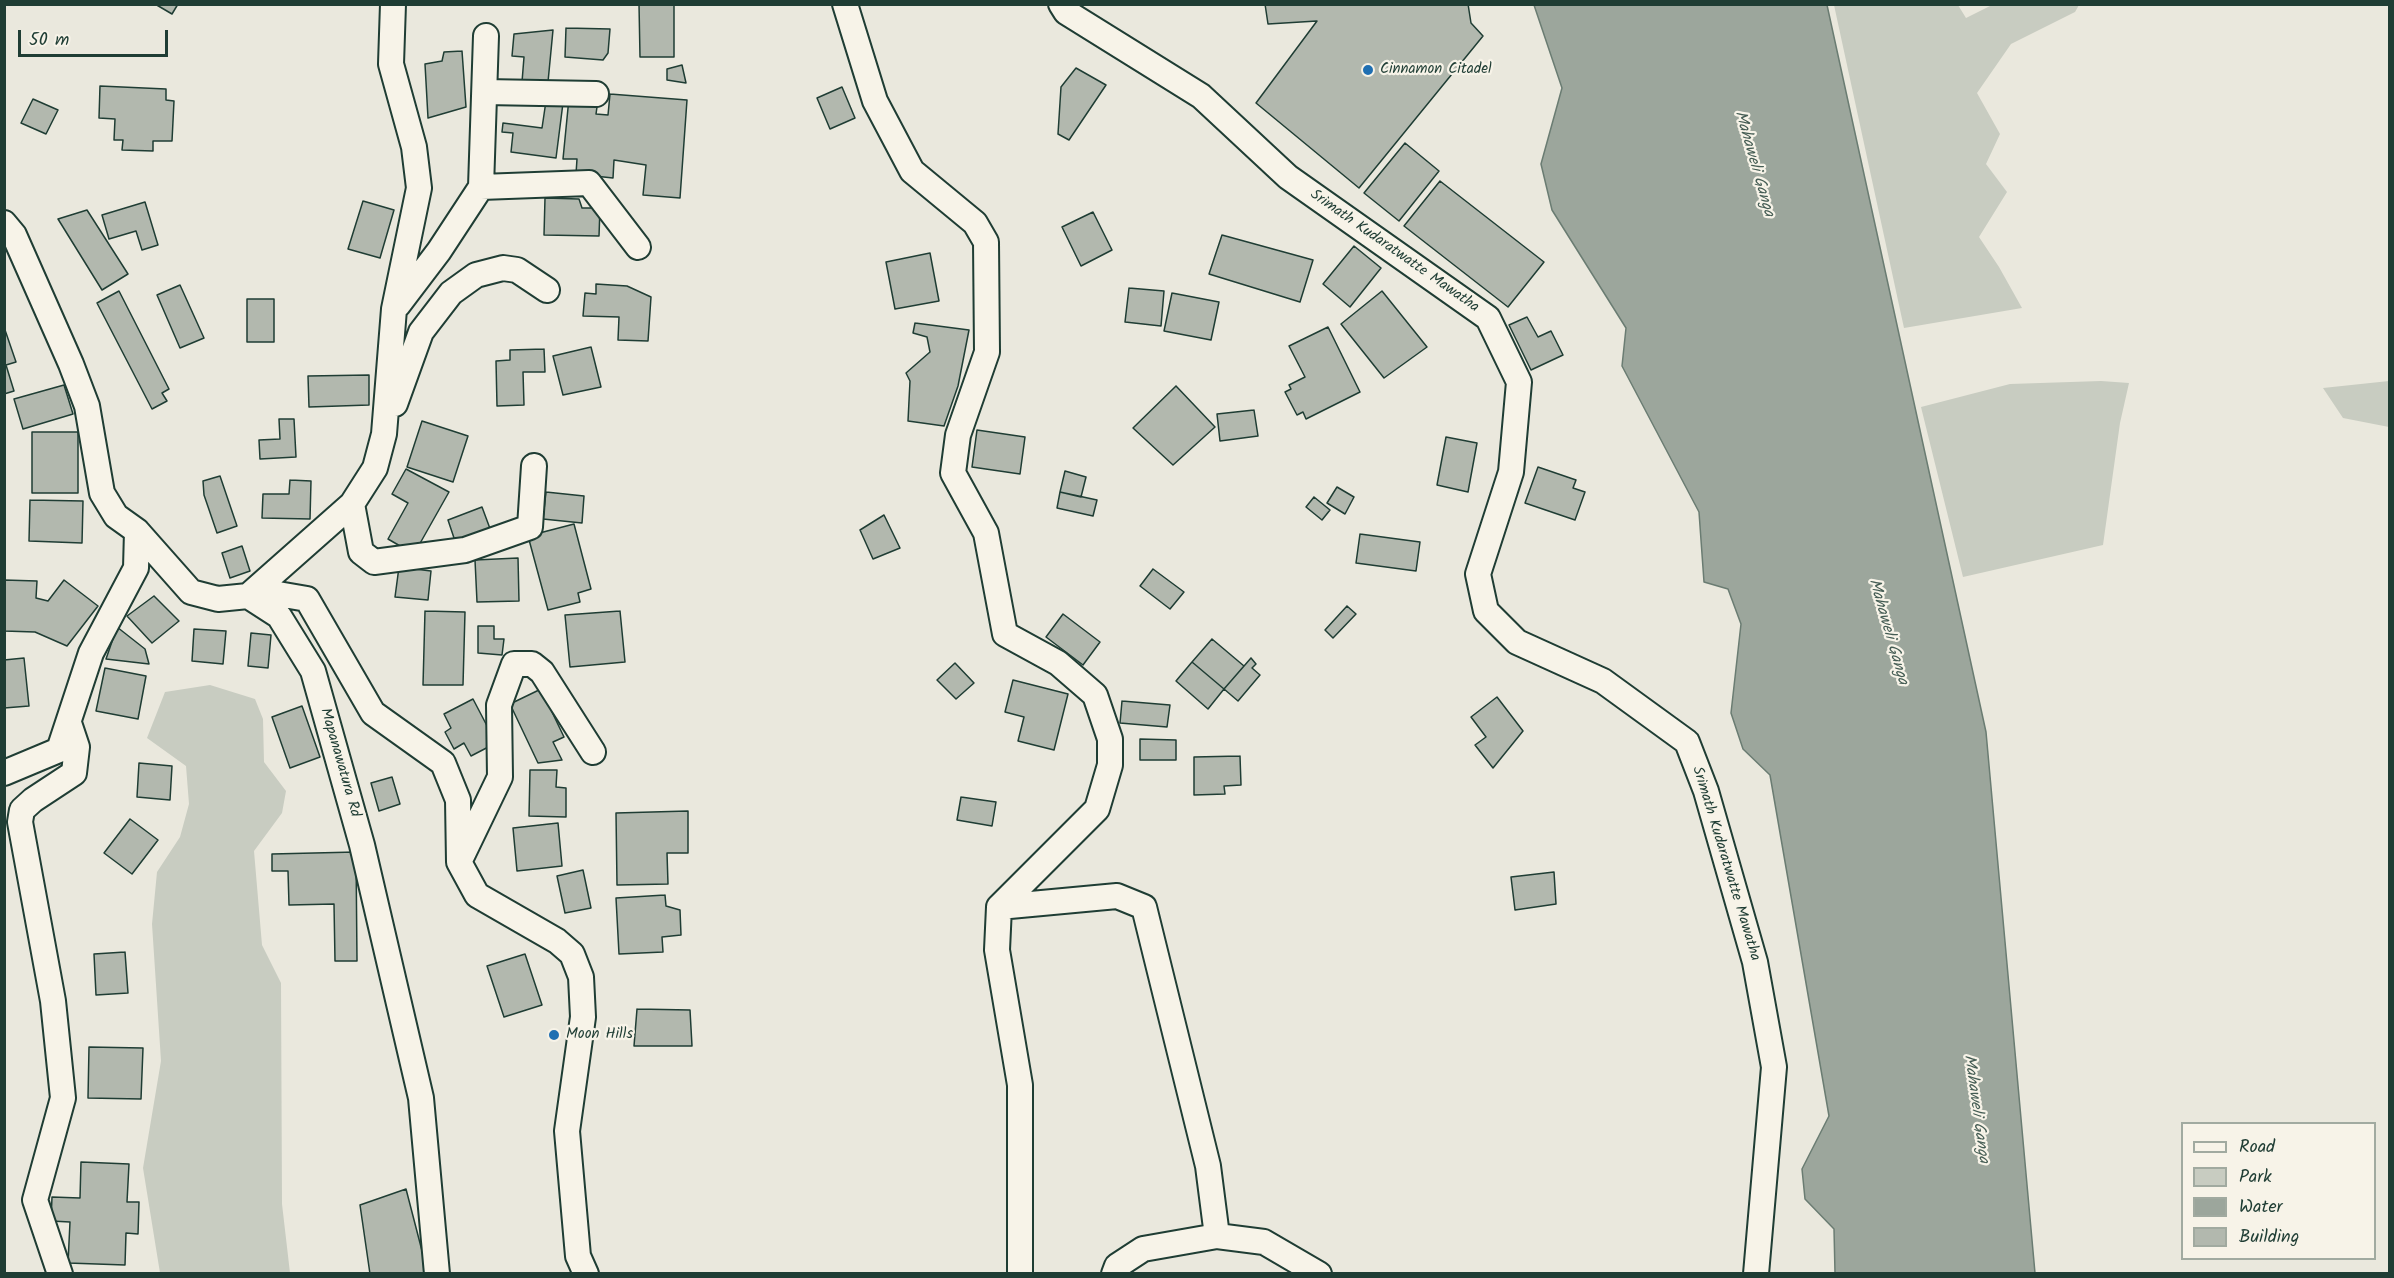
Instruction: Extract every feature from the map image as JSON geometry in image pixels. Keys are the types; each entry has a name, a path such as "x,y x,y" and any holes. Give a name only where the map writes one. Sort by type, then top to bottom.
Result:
{"street":[{"path":"384,434 394,309 419,188 414,147 391,64 393,4"},
{"path":"845,4 875,101 912,171 975,223 986,242 987,352 958,435 953,473 986,533 1005,634 1058,663 1095,695 1110,739 1110,765 1097,809 999,907 997,950 1020,1085 1022,1137 1020,1274"},
{"name":"Srimath Kudaratwatte Mawatha","path":"1061,4 1066,12 1201,96 1288,177 1488,318 1520,382 1511,472 1478,574 1486,611 1517,642 1603,681 1687,742 1706,791 1748,939 1774,1067 1756,1274"},
{"path":"394,309 439,251 481,187 486,36"},
{"path":"484,92 596,94"},
{"path":"481,187 589,183 638,247"},
{"path":"8,231 71,364 87,406 102,493 116,516 137,531 191,592 218,599 278,594 307,598 373,713 443,763 458,800 459,862 477,895 557,941 572,954 581,977 583,1017 567,1131 578,1256 586,1274"},
{"path":"248,596 352,504 375,468 384,434 421,332 451,293 476,274 502,268 517,270 547,290"},
{"path":"352,504 361,552 374,562 465,550 530,527 534,466"},
{"path":"4,773 58,750 91,653 136,568 137,531"},
{"name":"Mapanawatura Rd","path":"248,596 279,616 313,670 359,834 421,1098 437,1274"},
{"path":"459,862 500,777 499,705 514,664 532,664 542,672 593,752"},
{"path":"60,1274 35,1200 63,1098 53,1001 20,822 22,810 33,800 74,773 77,747 69,723"},
{"path":"999,907 1117,896 1144,907 1208,1166 1217,1236"},
{"path":"1114,1274 1117,1266 1143,1249 1217,1236 1264,1242 1319,1274"}],"green space":[{"path":"1834,5 1958,5 1966,18 1992,5 2079,5 2075,12 2011,44 1977,93 2000,134 1986,164 2007,192 1979,237 2022,308 1904,328"},
{"path":"2101,381 2129,383 2120,423 2103,545 1963,577 1921,407 2010,384"},
{"path":"2389,381 2389,427 2343,418 2323,388"},
{"path":"210,685 255,699 263,719 264,762 286,791 282,813 254,851 262,945 281,983 282,1204 290,1273 160,1273 143,1168 161,1061 152,924 157,872 180,837 189,804 186,766 147,738 165,692"}],"water":[{"name":"Mahaweli Ganga","path":"1534,5 1827,5 1986,732 2035,1273 1835,1273 1834,1229 1805,1199 1802,1169 1829,1116 1770,775 1743,749 1731,713 1741,624 1728,589 1704,582 1699,512 1622,366 1626,328 1552,210 1541,164 1562,88"}],"building":[{"path":"155,4 178,4 172,14"},
{"path":"639,4 674,4 674,57 640,57"},
{"name":"Cinnamon Citadel","path":"1265,4 1468,4 1471,23 1483,36 1359,188 1256,103 1317,21 1268,24"},
{"path":"566,28 610,29 608,53 603,60 565,57"},
{"path":"553,30 548,82 522,82 524,57 512,56 514,34"},
{"path":"462,51 466,107 428,118 425,64 442,61 444,52"},
{"path":"682,65 686,83 667,80 667,69"},
{"path":"1076,68 1106,85 1069,140 1058,134 1061,87"},
{"path":"100,86 166,89 166,100 174,101 172,141 153,141 153,151 122,150 123,140 114,140 115,119 99,118"},
{"path":"842,87 855,118 830,129 817,98"},
{"path":"610,94 687,100 680,198 643,195 646,165 614,160 613,178 576,174 577,159 563,159 569,98 598,100 596,114 608,115"},
{"path":"33,99 58,110 46,134 21,123"},
{"path":"546,101 563,103 556,158 511,152 513,133 502,132 503,123 542,128"},
{"path":"1405,143 1439,171 1399,221 1364,193"},
{"path":"1440,181 1544,262 1508,307 1404,226"},
{"path":"545,198 579,199 582,208 600,208 599,236 544,235"},
{"path":"363,201 394,210 380,258 348,249"},
{"path":"145,202 158,245 142,250 136,231 109,239 102,215"},
{"path":"87,210 128,274 102,290 58,219"},
{"path":"1093,212 1112,250 1081,266 1062,227"},
{"path":"1222,235 1313,260 1300,302 1209,274"},
{"path":"1354,246 1381,268 1350,307 1323,284"},
{"path":"930,253 939,301 895,309 886,262"},
{"path":"596,284 627,286 651,297 648,341 618,340 619,317 583,316 585,293 596,294"},
{"path":"180,285 204,338 180,348 157,295"},
{"path":"1129,288 1164,291 1161,326 1125,322"},
{"path":"119,291 169,389 162,393 167,401 152,409 97,303"},
{"path":"1382,291 1427,347 1384,378 1341,324"},
{"path":"1172,293 1219,302 1211,340 1164,331"},
{"path":"247,299 274,299 274,342 247,342"},
{"path":"1527,317 1538,337 1551,331 1563,355 1531,370 1509,325"},
{"path":"915,323 969,330 958,386 944,426 908,421 910,381 906,373 930,352 927,337 913,333"},
{"path":"4,327 16,362 6,365 14,391 4,394"},
{"path":"1328,327 1360,392 1306,419 1303,412 1297,415 1285,392 1291,389 1289,385 1305,377 1289,346"},
{"path":"591,347 601,387 563,395 553,356"},
{"path":"544,349 545,372 523,372 524,405 497,406 496,361 510,360 510,350"},
{"path":"369,375 369,405 309,407 308,376"},
{"path":"64,385 73,414 23,429 14,399"},
{"path":"1176,386 1215,427 1173,465 1133,428"},
{"path":"1254,410 1258,436 1220,441 1217,414"},
{"path":"279,419 294,419 296,457 260,459 259,440 280,439"},
{"path":"422,421 468,436 453,482 407,467"},
{"path":"977,430 1025,437 1020,474 972,467"},
{"path":"32,432 78,432 78,493 32,493"},
{"path":"1446,437 1477,443 1468,492 1437,485"},
{"path":"1538,467 1576,480 1573,488 1585,492 1575,520 1525,503"},
{"path":"406,469 449,492 414,554 388,539 408,503 392,494"},
{"path":"1065,471 1086,477 1081,497 1060,492"},
{"path":"220,476 237,526 217,533 204,495 203,481"},
{"path":"290,480 311,481 310,519 262,518 263,494 289,494"},
{"path":"1337,487 1354,497 1345,514 1327,503"},
{"path":"546,492 584,496 582,523 543,519"},
{"path":"1060,492 1097,500 1093,516 1057,508"},
{"path":"1314,497 1330,510 1322,520 1306,507"},
{"path":"30,500 83,501 82,543 29,541"},
{"path":"482,507 492,534 457,547 448,520"},
{"path":"884,515 900,548 873,559 860,530"},
{"path":"574,524 591,589 578,593 580,602 548,610 528,536"},
{"path":"1360,534 1420,542 1416,571 1356,563"},
{"path":"242,546 250,571 230,578 222,553"},
{"path":"518,558 519,601 477,602 475,560"},
{"path":"399,567 431,571 428,600 395,597"},
{"path":"1153,569 1184,592 1170,609 1140,586"},
{"path":"4,580 37,581 36,598 48,601 64,580 98,606 67,646 35,632 4,631"},
{"path":"154,596 179,621 152,643 127,616"},
{"path":"1347,606 1356,614 1333,638 1325,630"},
{"path":"425,611 465,612 463,685 423,685"},
{"path":"620,611 625,662 570,667 565,615"},
{"path":"1063,614 1100,642 1083,665 1046,637"},
{"path":"478,626 494,626 494,639 504,639 502,655 478,653"},
{"path":"117,627 145,649 149,664 106,659"},
{"path":"194,629 226,631 223,664 192,661"},
{"path":"251,633 271,635 268,668 248,666"},
{"path":"1212,639 1244,666 1224,689 1192,662"},
{"path":"24,658 29,706 4,708 4,660"},
{"path":"1251,658 1256,664 1252,668 1260,675 1238,701 1224,689"},
{"path":"1192,662 1224,689 1208,709 1176,681"},
{"path":"955,663 974,683 956,699 937,680"},
{"path":"105,668 146,676 138,719 96,711"},
{"path":"1013,680 1068,694 1054,750 1018,741 1024,717 1005,712"},
{"path":"541,689 564,737 553,742 562,760 538,763 510,704"},
{"path":"1497,697 1523,731 1493,768 1475,745 1486,737 1471,717"},
{"path":"473,699 496,743 471,756 464,743 454,749 445,732 451,728 444,714"},
{"path":"1122,701 1170,705 1167,727 1120,723"},
{"path":"302,706 320,757 290,768 272,717"},
{"path":"1140,739 1176,740 1176,760 1140,760"},
{"path":"1240,756 1241,785 1224,786 1225,794 1194,795 1194,757"},
{"path":"139,763 172,766 170,800 137,797"},
{"path":"530,770 557,770 556,787 566,788 566,817 529,816"},
{"path":"392,777 400,804 379,811 371,783"},
{"path":"961,797 996,802 992,826 957,820"},
{"path":"688,811 688,853 667,853 668,884 617,885 616,813"},
{"path":"130,819 158,840 132,874 104,853"},
{"path":"558,823 562,866 517,871 513,828"},
{"path":"356,852 357,961 335,961 334,904 289,905 288,871 272,871 272,854"},
{"path":"583,870 591,908 565,913 557,876"},
{"path":"1554,872 1556,904 1515,910 1511,877"},
{"path":"665,895 666,906 680,910 681,935 662,937 663,952 619,954 616,898"},
{"path":"125,952 128,993 96,995 94,954"},
{"path":"525,954 542,1005 504,1017 487,966"},
{"path":"637,1009 690,1010 692,1046 634,1046"},
{"path":"89,1047 143,1048 141,1099 88,1098"},
{"path":"81,1162 129,1164 127,1202 139,1202 138,1234 126,1233 125,1265 68,1263 70,1222 51,1221 52,1197 80,1198"},
{"path":"406,1189 428,1274 370,1274 360,1205"}],"place":[{"name":"Cinnamon Citadel","path":"1368,70"},
{"name":"Moon Hills","path":"554,1035"}]}
